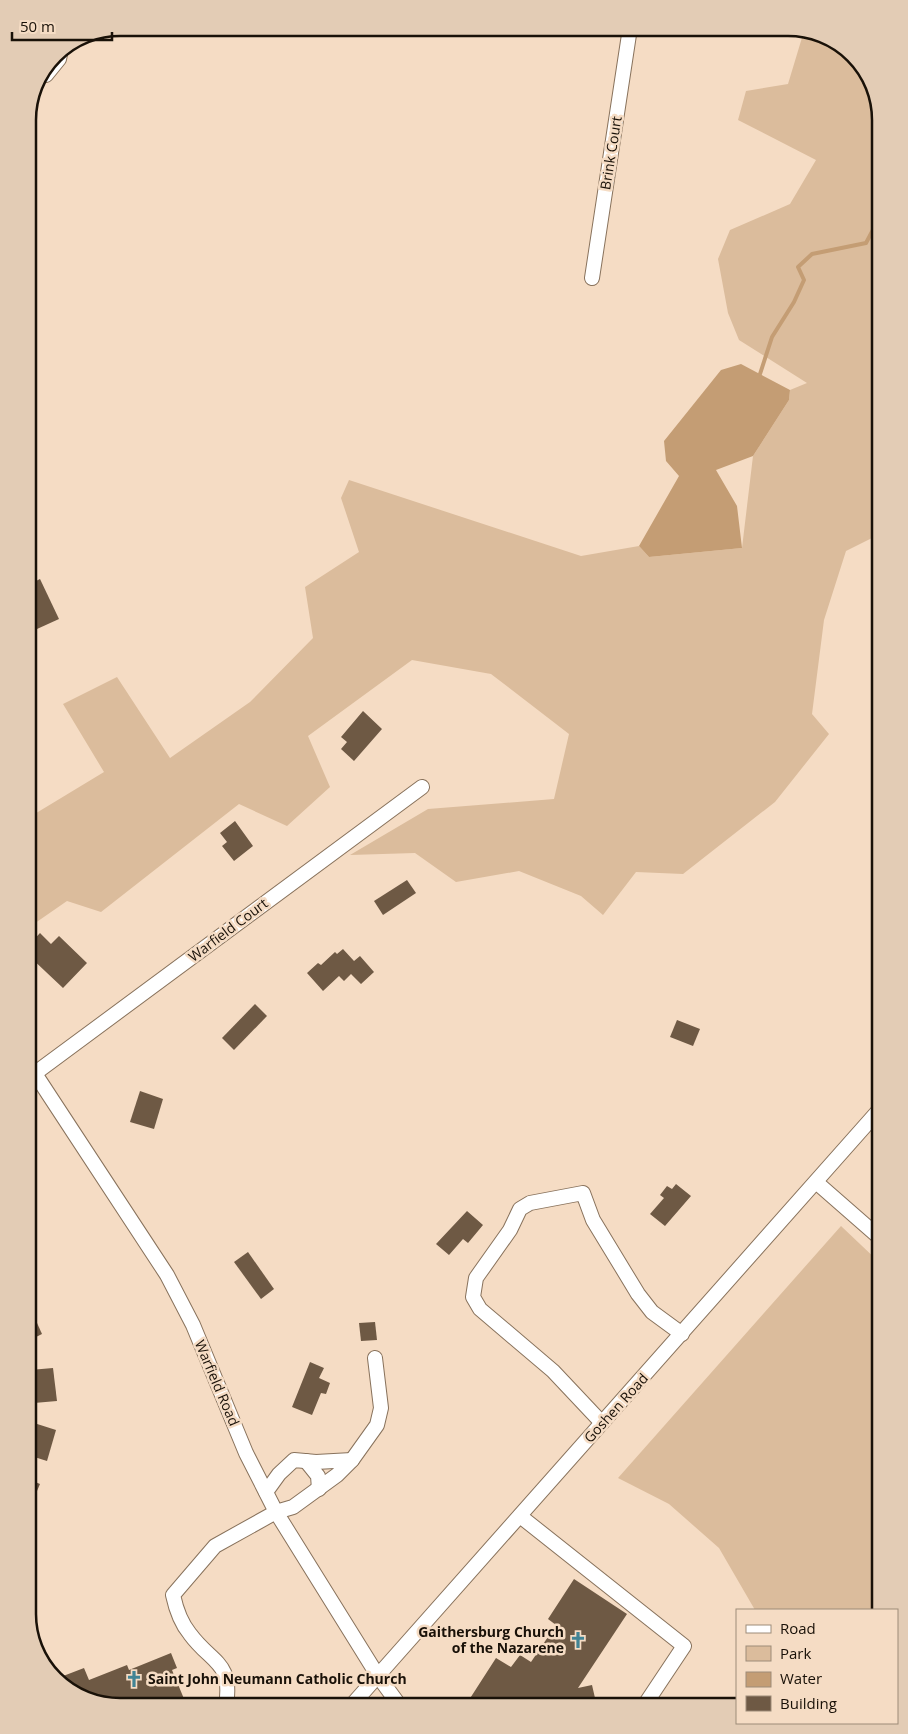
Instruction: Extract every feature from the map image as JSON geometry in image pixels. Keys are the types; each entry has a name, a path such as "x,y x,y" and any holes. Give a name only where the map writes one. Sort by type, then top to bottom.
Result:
{"street":[{"name":"Brink Court","path":"592,278 629,36"},
{"name":"Warfield Court","path":"36,1064 422,787"},
{"name":"Warfield Road","path":"36,1076 167,1275 193,1325 246,1454 276,1512 378,1676 394,1698"},
{"name":"Goshen Road","path":"358,1698 872,1118"},
{"path":"816,1182 872,1231"},
{"path":"602,1423 553,1371 480,1308 473,1297 476,1278 510,1230 520,1209 530,1203 583,1193 593,1220 638,1294 652,1312 682,1334"},
{"path":"227,1698 228,1684 223,1670 216,1660 191,1636 182,1623 173,1595 215,1546 276,1512 293,1507 319,1489 352,1460 377,1425 381,1408 375,1358"},
{"path":"266,1492 279,1474 294,1460 352,1460"},
{"path":"306,1461 318,1476 319,1489"},
{"path":"520,1516 684,1646 649,1698"}],"green space":[{"path":"802,38 804,38 835,50 847,61 861,78 870,104 872,120 872,538 846,551 824,620 812,714 829,734 775,802 683,874 636,872 603,915 581,896 519,871 456,882 415,853 350,855 428,809 554,799 569,734 491,674 412,660 308,736 330,787 287,826 239,804 101,912 67,901 36,922 36,813 104,772 63,704 117,677 170,758 250,702 313,638 305,587 359,552 341,498 349,480 581,556 639,546 649,557 742,548 753,456 789,400 790,390 807,383 739,340 728,313 718,259 730,230 790,204 816,160 738,120 746,91 788,84"},
{"path":"841,1226 872,1255 872,1609 754,1609 719,1548 669,1504 618,1478"}],"water":[{"path":"741,364 790,390 789,400 753,456 716,470 737,506 742,548 649,557 639,546 679,476 666,461 664,441 721,370"}],"building":[{"path":"40,579 59,619 37,629 36,627 36,581"},
{"path":"363,711 382,729 354,761 341,749 347,742 341,737"},
{"path":"235,821 253,846 234,861 222,846 227,842 220,833"},
{"path":"407,880 416,893 383,915 374,901"},
{"path":"40,933 51,944 59,936 87,963 63,988 36,963 36,937"},
{"path":"343,949 354,961 360,956 374,972 361,984 351,974 344,981 339,976 323,991 307,973 318,963 321,965 335,952 337,954"},
{"path":"255,1004 267,1016 234,1050 222,1038"},
{"path":"677,1020 700,1029 693,1046 670,1037"},
{"path":"140,1091 163,1099 154,1129 130,1122"},
{"path":"676,1184 691,1196 665,1226 650,1214 664,1198 660,1195 667,1186 672,1189"},
{"path":"467,1211 483,1225 468,1243 463,1239 449,1255 436,1244"},
{"path":"248,1252 274,1289 261,1299 234,1262"},
{"path":"36,1321 42,1334 36,1337"},
{"path":"375,1322 377,1340 361,1341 359,1323"},
{"path":"310,1362 324,1368 319,1378 330,1383 326,1394 321,1393 312,1415 292,1407"},
{"path":"53,1368 57,1401 36,1403 36,1369"},
{"path":"36,1424 56,1430 47,1461 36,1458"},
{"path":"36,1482 40,1484 36,1493"},
{"name":"Gaithersburg Church of the Nazarene","path":"574,1579 627,1614 578,1688 592,1685 595,1698 470,1698 496,1658 511,1667 520,1655 531,1662 556,1625 548,1619"},
{"name":"Saint John Neumann Catholic Church","path":"171,1653 177,1668 172,1670 184,1698 114,1698 83,1689 73,1684 64,1676 84,1668 89,1680 127,1665 129,1670"}],"waterway":[{"path":"760,374 772,337 794,302 804,280 798,267 812,254 866,243 872,232"}],"place":[{"name":"Gaithersburg Church of the Nazarene","path":"578,1640"},
{"name":"Saint John Neumann Catholic Church","path":"134,1679"}]}
